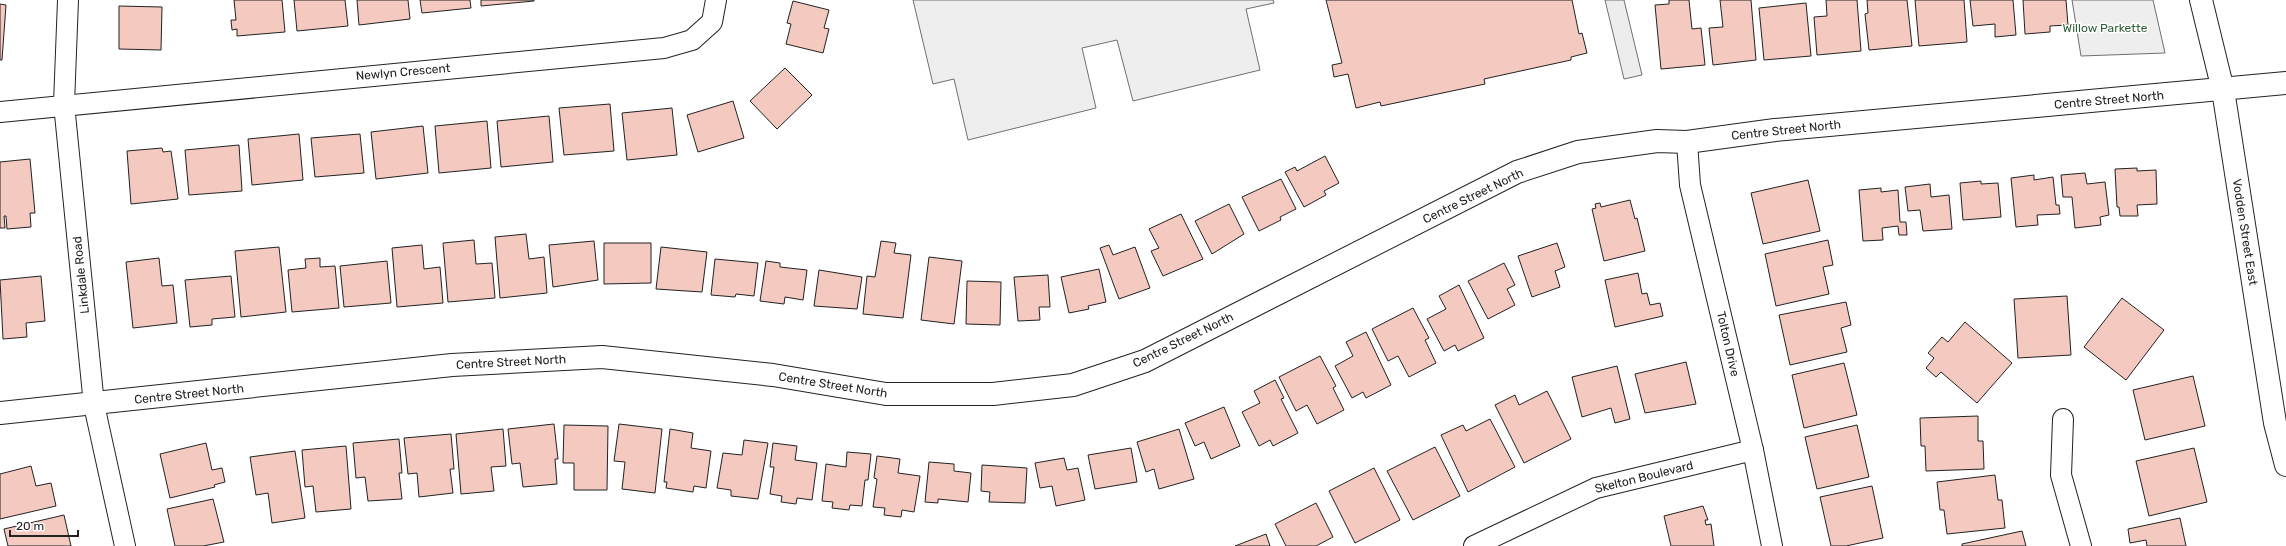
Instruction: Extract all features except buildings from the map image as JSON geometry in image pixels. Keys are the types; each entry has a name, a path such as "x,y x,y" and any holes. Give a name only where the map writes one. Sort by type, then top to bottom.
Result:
{"street":[{"name":"Linkdale Road","path":"68,0 64,104 94,405 125,546"},
{"name":"Newlyn Crescent","path":"0,112 64,104 664,48 692,40 712,22 716,0"},
{"name":"Vodden Street East","path":"2201,0 2223,90 2275,423 2286,465"},
{"name":"Centre Street North","path":"0,413 94,405 452,366 602,357 773,375 886,394 993,394 1073,385 1145,361 1517,172 1578,152 1657,141 1687,142 1775,130 2223,90 2286,83"},
{"name":"Tolton Drive","path":"1687,142 1690,185 1753,450 1772,546"},
{"path":"2063,419 2061,475 2081,546"},
{"name":"Skelton Boulevard","path":"1474,546 1596,488 1753,450"}],"green space":[{"path":"913,0 1273,0 1274,3 1246,9 1260,70 1133,101 1117,40 1082,48 1096,108 968,140 954,79 933,84"},
{"name":"Willow Parkette","path":"2072,0 2153,0 2165,53 2081,56"}],"shaded area":[{"path":"1605,0 1624,0 1642,75 1624,79"}]}
